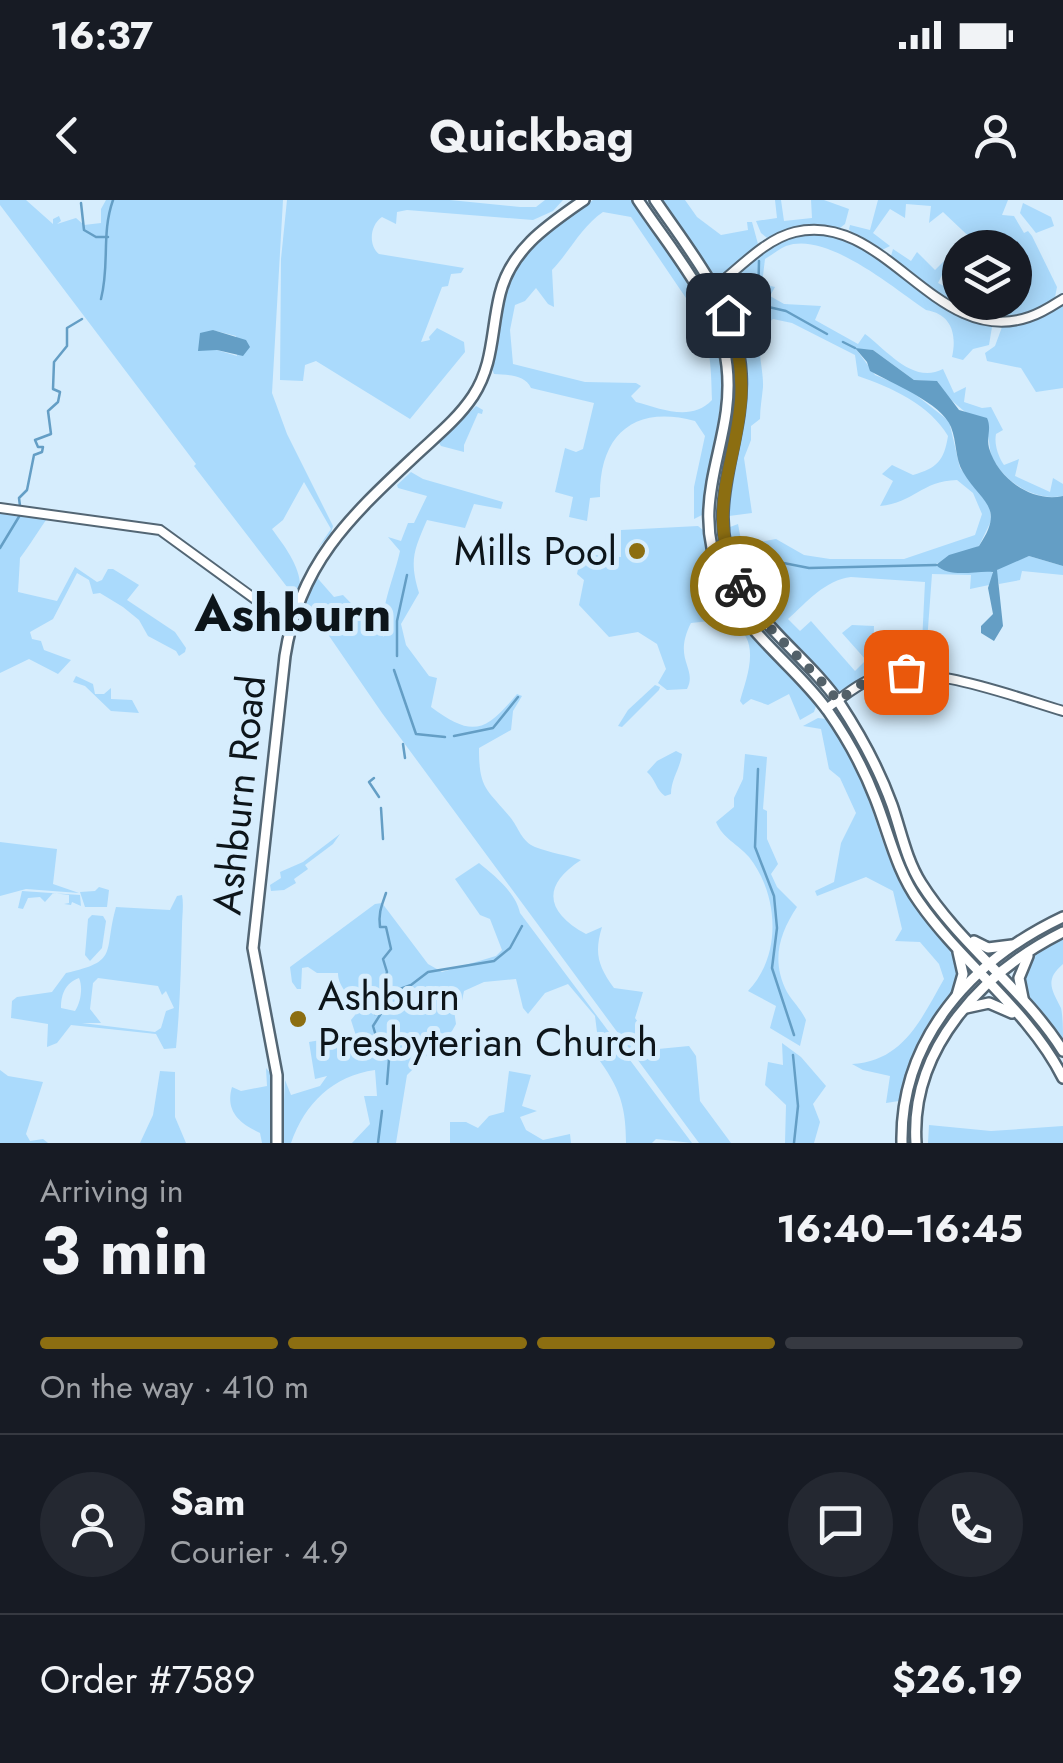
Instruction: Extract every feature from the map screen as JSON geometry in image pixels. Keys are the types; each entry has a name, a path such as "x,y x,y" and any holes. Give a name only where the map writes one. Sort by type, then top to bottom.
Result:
{"main road":[{"name":"Ashburn Road","path":"276,1143 276,1075 253,948 285,656 292,626 326,548 372,497 456,418 478,389 492,352 500,293 515,259 535,235 584,200"},
{"path":"638,200 702,297 720,333 728,376 725,419 708,502 710,536 732,600 801,677 849,744 874,795 905,881 920,904 1040,1042 1063,1078"},
{"path":"655,200 714,289 733,330 742,377 740,410 722,500 727,553 743,592 838,701 877,770 920,882 1063,1051"},
{"path":"962,932 980,945 1008,947 1063,917"},
{"path":"916,1143 917,1102 928,1064 942,1036 963,1009 1000,975 1063,932"},
{"path":"902,1143 902,1109 912,1068 931,1027 956,997 1023,940"},
{"path":"952,941 963,969 956,997"},
{"path":"1030,1008 1020,990 1019,978 1033,949"},
{"path":"963,1009 995,1004 1020,1018"}],"street":[{"path":"702,297 767,244 810,230 850,237 952,308 976,319 1022,320 1063,299"},
{"path":"0,508 160,530 292,626"},
{"path":"826,709 872,678 914,673 1063,711"}],"shaded area":[{"path":"0,200 26,200 53,224 59,216 61,221 57,224 76,218 84,225 101,223 106,200 283,200 272,393 287,434 333,526 331,533 318,548 331,529 304,482 283,520 272,529 297,569 299,594 294,596 194,466","holes":["212,330 236,336 237,356 217,350"]},
{"path":"287,200 450,200 536,207 545,200 563,200 553,211 533,220 407,210 397,212 396,224 382,217 378,221 372,240 379,254 464,268 461,273 451,274 448,286 442,287 421,342 430,340 437,328 464,342 465,352 410,419 316,361 305,365 303,381 280,380 281,259"},
{"path":"593,200 635,200 691,289 691,299 688,301 631,217 603,212 552,270 554,307 536,288 525,301 515,305 510,330 513,364 585,382 636,383 641,386 631,396 636,402 676,412 695,411 712,400 706,341 692,307 702,308 714,333 722,384 702,515 694,519 694,487 705,436 695,421 654,417 637,421 624,430 606,457 600,497 590,498 587,521 569,517 573,497 555,492 565,448 576,452 583,449 594,403 531,388 521,378 494,374 492,369 502,308 516,269 543,238"},
{"path":"658,200 685,200 697,217 721,235 748,230 747,222 752,222 758,244 737,268 716,280"},
{"path":"775,200 781,200 784,221 812,218 811,200 849,209 840,228 797,228 767,238 756,221 777,218"},
{"path":"878,200 1008,200 1002,215 1014,216 1022,230 962,230 943,212 929,223 931,206 906,204 905,218 890,209 873,233 890,246 880,251 849,229 850,225 870,230"},
{"path":"1023,203 1051,217 1054,226 1036,233 1020,213"},
{"path":"826,234 858,246 942,304 942,316 926,310 840,254 802,244 786,246 765,259 762,284 775,287 770,296 784,304 821,306 815,320 858,344 865,334 911,369 932,373 943,369 954,393 966,387 964,402 991,407 1003,430 996,438 1004,465 1019,459 1015,476 1050,492 1053,478 1063,484 1063,496 1052,497 1031,493 1012,482 992,457 983,428 938,382 914,380 873,350 856,349 875,375 907,388 949,421 960,468 990,506 991,521 979,546 936,564 992,571 994,577 989,585 970,589 971,575 932,574 925,669 890,670 839,691 752,596 734,564 730,527 738,524 742,545 776,539 804,555 904,559 975,535 982,514 973,493 957,480 935,484 901,501 880,506 893,481 882,474 892,465 913,475 928,469 938,462 948,436 920,406 858,376 855,355 792,323 773,319 760,342 760,419 751,426 744,458 752,513 729,516 728,493 745,390 738,333 722,292 769,249 791,238","holes":["842,579 925,582 921,663 873,663 874,626 852,625 842,633 866,660 855,671 811,621 800,631 788,619 817,593"]},
{"path":"1032,236 1057,287 1055,297 1034,311"},
{"path":"893,249 911,261 917,252 935,270 942,263 938,283 942,285 942,295 896,264 891,256"},
{"path":"1063,302 1063,388 1036,392 1021,368 987,361 985,353 995,346 1002,327 1033,319"},
{"path":"972,320 992,327 989,345 973,349 963,360 952,357 954,341 947,321"},
{"path":"213,330 246,340 250,347 243,356 217,350 198,351 200,333"},
{"path":"855,348 873,350 914,380 937,381 959,410 987,418 989,448 1008,479 1040,496 1063,496 1063,566 1029,556 997,570 1003,626 994,641 981,633 981,626 993,614 988,588 993,572 956,573 936,565 949,555 979,546 987,533 991,513 960,467 951,427 927,402 870,371"},
{"path":"476,406 483,410 482,414 478,413 464,452 441,446 439,443"},
{"path":"411,472 503,502 501,509 474,504 465,528 427,520 419,539 414,572 419,593 401,624 406,645 429,676 437,678 431,707 458,723 478,726 496,716 517,694 522,696 513,711 511,730 479,748 480,772 486,787 530,844 581,860 559,879 554,889 556,908 586,934 602,927 598,952 609,980 614,988 643,992 635,1018 658,1049 689,1046 696,1056 700,1101 731,1143 699,1143 382,713 303,598 313,573 334,597 343,595 384,637 385,606 400,551 388,537 401,541 427,496 398,488"},
{"path":"0,511 49,516 20,558 18,592 57,601 75,567 97,582 108,569 113,569 139,585 127,600 175,632 185,652 179,656 148,636 139,620 100,593 93,594 89,580 77,573 53,619 30,632 32,639 41,641 44,650 71,660 58,674 29,659 0,673"},
{"path":"698,526 703,530 710,558 731,603 810,697 816,706 814,712 800,720 789,694 768,705 751,699 743,705 740,701 749,669 749,644 728,619 691,623 684,646 690,682 687,689 667,690 658,683 666,669 657,644 638,632 609,637 579,605 584,580 577,574 581,554 621,557 621,530"},
{"path":"1029,556 1063,566 1063,575 1022,571 1020,580 999,584 999,567"},
{"path":"76,676 93,684 95,694 104,694 111,688 111,699 132,700 139,713 111,711 85,686 73,682"},
{"path":"655,685 659,690 622,727 618,726 628,710"},
{"path":"818,718 826,719 851,757 901,883 961,965 952,992 917,1044 899,1101 886,1103 890,1076 852,1064 870,1061 898,1046 918,1023 944,979 939,964 920,942 895,941 902,929 893,891 866,877 817,896 815,891 834,882 841,843 856,813 840,778 829,769 821,729 803,726"},
{"path":"676,751 682,754 681,759 671,794 665,796 647,772 657,761"},
{"path":"745,754 767,757 763,809 767,811 767,839 778,864 771,874 777,887 797,907 786,927 778,959 787,992 806,1020 800,1046 770,1028 776,1006 748,991 767,961 771,907 759,872 716,822 734,807 743,779"},
{"path":"340,834 305,865 308,869 294,879 296,883 284,890 271,891 270,885 281,878 280,872 303,862"},
{"path":"0,842 57,849 53,884 79,893 26,889 0,896"},
{"path":"479,863 509,892 520,913 692,1143 656,1139 652,1143 626,1143 618,1093 592,1050 598,1040 595,1016 568,984 545,993 528,1014 516,979 484,982 464,991 460,1010 454,1010 456,1024 452,1031 407,1075 396,1143 352,1143 370,1124 364,1096 377,1096 375,1070 346,1078 322,1094 304,1116 291,1143 282,1143 285,1080 291,1095 320,1086 327,1076 315,1079 309,1042 326,1039 328,1047 357,1039 351,1020 354,1008 338,973 302,968 301,989 297,989 290,967 375,904 382,903 428,964 442,972 496,956 502,950 490,919 480,915 455,879"},
{"path":"99,887 109,890 107,907 85,907 80,892"},
{"path":"22,891 53,893 45,902 40,897 28,898 23,909 18,908"},
{"path":"55,893 80,895 81,906 64,904 69,903 69,895"},
{"path":"182,895 183,907 176,1048 164,1049 156,1034 71,1025 57,1043 47,1047 48,1024 11,1018 12,1001 17,997 52,992 66,973 102,959 109,945 116,907 170,910 177,896","holes":["79,978 81,994 75,1011 61,1008 65,990","98,978 158,986 162,995 166,991 174,1008 166,1011 161,1028 155,1032 82,1023 101,1023 90,1009 93,983"]},
{"path":"92,915 103,916 106,921 102,948 90,961 85,955 88,919"},
{"path":"1063,937 1063,964 1053,975 1052,985 1061,1008 1063,1042 1031,1004 1023,971 1032,955"},
{"path":"782,1043 801,1057 826,1086 813,1104 820,1122 814,1143 785,1143 786,1105 765,1085 768,1062 783,1065"},
{"path":"266,1068 273,1076 274,1143 262,1143 260,1133 240,1120 230,1103 232,1087 241,1091 267,1086"},
{"path":"0,1070 8,1076 43,1082 26,1134 30,1141 43,1139 48,1143 0,1143"},
{"path":"160,1071 175,1072 175,1117 186,1143 140,1143 153,1115"},
{"path":"509,1071 531,1075 522,1106 537,1111 520,1117 526,1130 543,1140 570,1134 571,1143 450,1143 450,1122 466,1122 478,1128 489,1116 504,1112"},
{"path":"929,1125 991,1131 1063,1126 1063,1143 928,1143"}],"waterway":[{"path":"101,299 113,200"},
{"path":"81,203 84,230 96,237 108,237"},
{"path":"758,303 759,261"},
{"path":"733,299 786,311 827,334"},
{"path":"20,506 19,498 27,490 34,455 42,452 43,447 38,447 35,440 51,434 48,411 58,402 60,392 53,389 54,362 67,346 67,328 82,319"},
{"path":"843,342 855,348"},
{"path":"0,548 20,515"},
{"path":"738,554 809,568 936,565"},
{"path":"710,561 712,586"},
{"path":"397,656 397,621 407,575"},
{"path":"394,670 416,734 445,737"},
{"path":"454,736 493,728 518,697"},
{"path":"403,744 405,758"},
{"path":"758,769 755,847 774,896 777,928 772,968 794,1035"},
{"path":"374,778 369,782 379,797"},
{"path":"381,808 383,839"},
{"path":"375,1014 387,972 383,959 391,949 386,927 380,927 386,893"},
{"path":"387,1084 390,1047 379,1046 373,1026 389,993 411,985 428,972 494,961 510,948 522,926"},
{"path":"793,1055 798,1106 794,1143"},
{"path":"378,1143 382,1111"}],"way so far":[{"path":"740,586 755,609 838,701 864,682 906,672"}],"place":[{"name":"Mills Pool","path":"637,551"},
{"name":"Ashburn Presbyterian Church","path":"298,1019"}],"district":[{"name":"Ashburn","path":"293,613"}],"route":[{"path":"728,315 742,377 724,484 722,521 727,553 740,586"}]}
